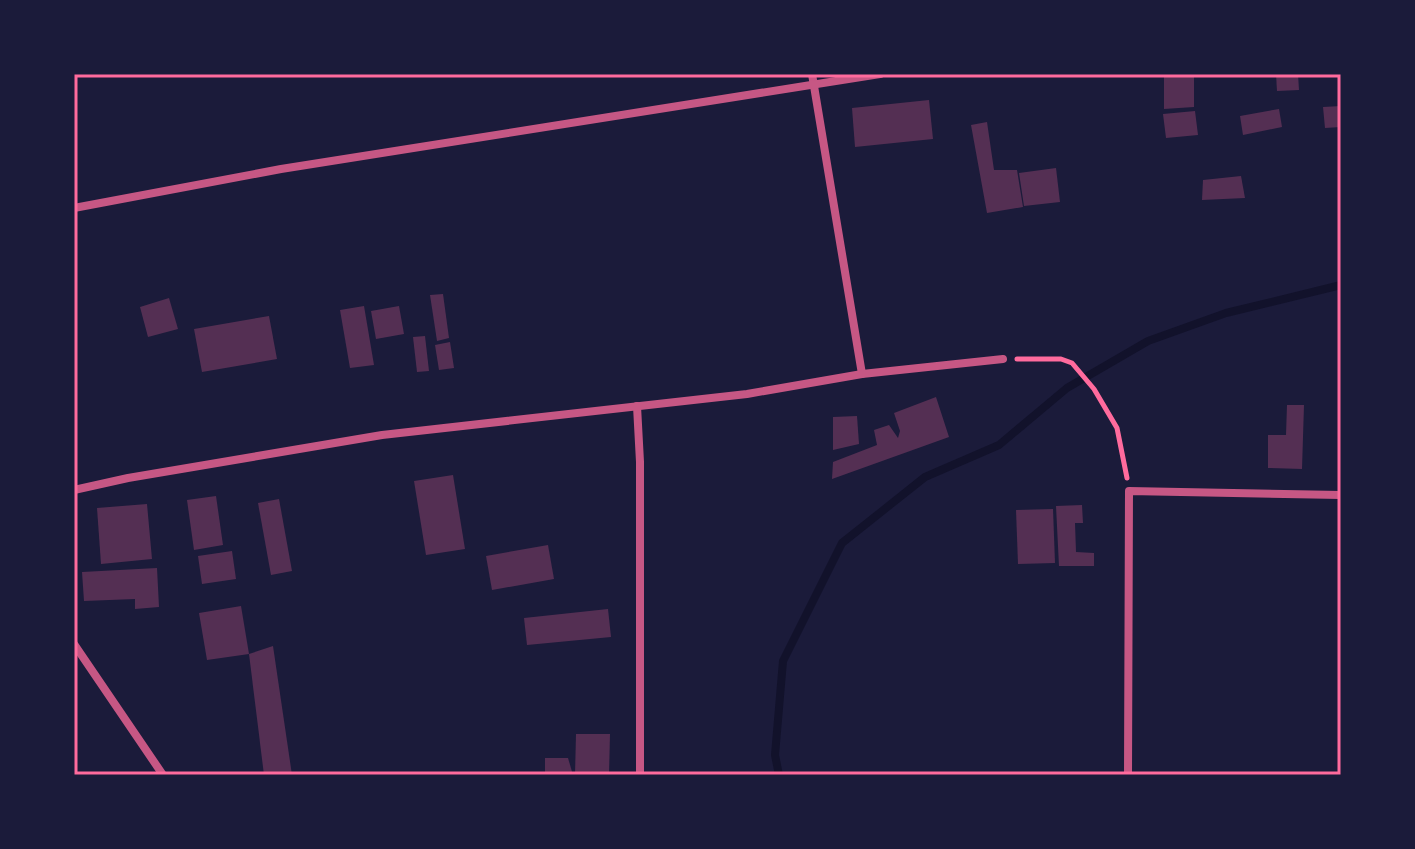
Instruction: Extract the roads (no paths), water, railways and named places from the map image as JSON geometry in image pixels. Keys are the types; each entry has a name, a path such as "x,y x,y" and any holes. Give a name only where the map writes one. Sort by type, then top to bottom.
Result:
{"street":[{"path":"74,208 281,169 813,79 880,74"},
{"path":"813,79 862,374"},
{"path":"74,490 382,435 747,394 862,374 1003,359"},
{"path":"637,406 640,462 640,775"},
{"path":"1128,775 1129,491 1341,495"},
{"path":"74,644 163,775"}],"waterway":[{"path":"779,775 775,755 783,661 842,543 925,477 999,445 1067,388 1148,341 1226,313 1341,285"}]}
